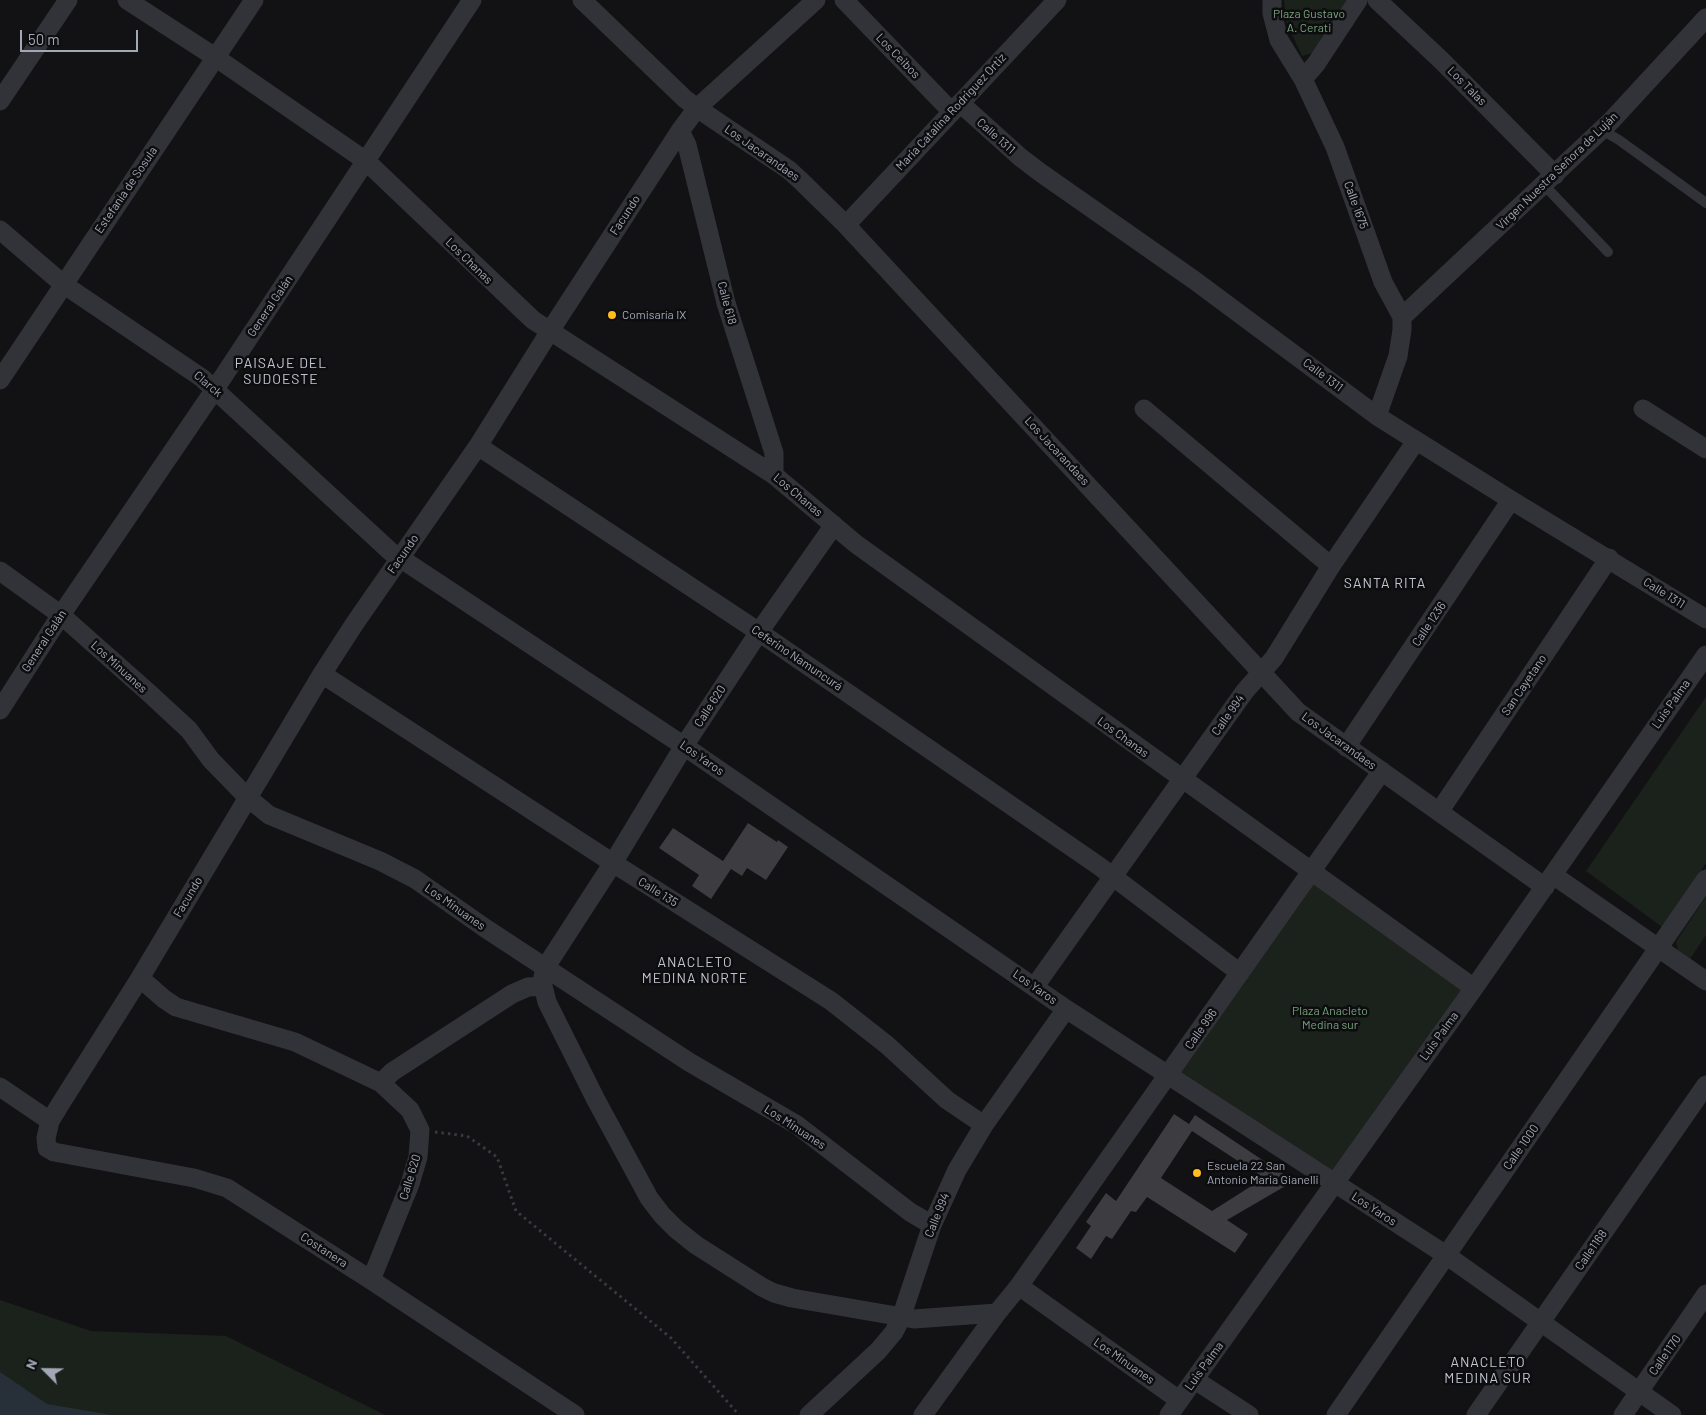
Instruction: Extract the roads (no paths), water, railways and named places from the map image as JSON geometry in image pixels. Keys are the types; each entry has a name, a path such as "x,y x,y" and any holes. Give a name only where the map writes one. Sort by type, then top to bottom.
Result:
{"street":[{"path":"0,101 68,0"},
{"name":"Los Chanas","path":"127,0 366,161 523,312 774,475 864,550 1474,988"},
{"name":"Estefanía de Sosula","path":"0,380 254,0"},
{"name":"General Galán","path":"0,710 61,615 215,389 472,0"},
{"name":"Los Jacarandaes","path":"582,0 696,108 789,170 846,225 1298,712 1439,812 1659,949 1706,981"},
{"name":"Facundo","path":"46,1148 50,1121 140,978 322,674 478,446 680,131 696,108 816,0"},
{"name":"Los Ceibos","path":"844,0 956,107"},
{"name":"Maria Catalina Rodriguez Ortiz","path":"846,225 1057,0"},
{"name":"Calle 1675","path":"1272,0 1272,13 1279,40 1303,79 1335,147 1383,282 1402,317"},
{"path":"1303,79 1316,64 1358,0"},
{"name":"Los Talas","path":"1377,0 1441,60 1550,180"},
{"name":"Virgen Nuestra Señora de Luján","path":"1402,317 1602,130 1706,18"},
{"name":"Calle 1311","path":"956,107 1041,173 1194,280 1377,416 1706,619"},
{"name":"Calle 618","path":"680,131 687,145 726,303 774,453 774,475"},
{"name":"Clarck","path":"0,230 63,284 202,378 391,552 400,558"},
{"path":"1377,416 1398,356 1402,317"},
{"path":"1643,408 1706,449"},
{"path":"1144,409 1331,566"},
{"name":"Calle 994","path":"1035,986 1245,691 1274,658 1331,566 1416,441"},
{"name":"Ceferino Namuncurá","path":"478,446 758,632 1113,876 1240,973"},
{"name":"Calle 1236","path":"1346,747 1511,500"},
{"name":"Calle 620","path":"544,977 684,746 758,632 834,525"},
{"name":"Los Yaros","path":"400,558 684,746 1066,1009 1446,1255 1672,1415"},
{"name":"San Cayetano","path":"1439,812 1609,558"},
{"name":"Los Minuanes","path":"0,571 61,615 189,730 211,760 247,797 269,815 401,871 544,977 797,1126 910,1212 932,1225"},
{"name":"Luis Palma","path":"1174,1408 1474,988 1706,655"},
{"name":"Calle 135","path":"322,674 831,1002 887,1045 947,1100 984,1125"},
{"name":"Calle 996","path":"923,1415 997,1313 1019,1286 1382,771"},
{"name":"Calle 1000","path":"1336,1415 1706,880"},
{"path":"140,978 176,1007 295,1042 381,1083 392,1072 512,994 544,977 547,1002 600,1108 649,1198 662,1216 696,1245 774,1293 914,1320 997,1313"},
{"name":"Calle 994","path":"809,1415 878,1351 894,1332 901,1318 932,1225 956,1170 984,1125 1066,1009"},
{"name":"Calle 620","path":"371,1280 410,1184 418,1158 420,1130 410,1110 381,1083"},
{"name":"Calle1168","path":"1476,1415 1706,1085"},
{"path":"0,1088 50,1121"},
{"name":"Costanera","path":"46,1148 54,1152 194,1178 227,1188 371,1280 575,1415"},
{"name":"Los Minuanes","path":"1019,1286 1174,1408"},
{"name":"Calle1170","path":"1623,1415 1706,1294"},
{"path":"1195,1380 1249,1415"}],"lane":[{"path":"1602,130 1619,140 1706,203"},
{"path":"1550,180 1608,252"}],"place":[{"name":"Comisaría IX","path":"612,315"},
{"name":"Escuela 22 San Antonio Maria Gianelli","path":"1197,1173"}],"district":[{"name":"PAISAJE DEL SUDOESTE","path":"281,372"},
{"name":"SANTA RITA","path":"1385,583"},
{"name":"ANACLETO MEDINA NORTE","path":"695,970"},
{"name":"ANACLETO MEDINA SUR","path":"1488,1370"}],"park label":[{"name":"Plaza Gustavo A. Cerati","path":"1309,21"},
{"name":"Plaza Anacleto Medina sur","path":"1330,1018"}]}
